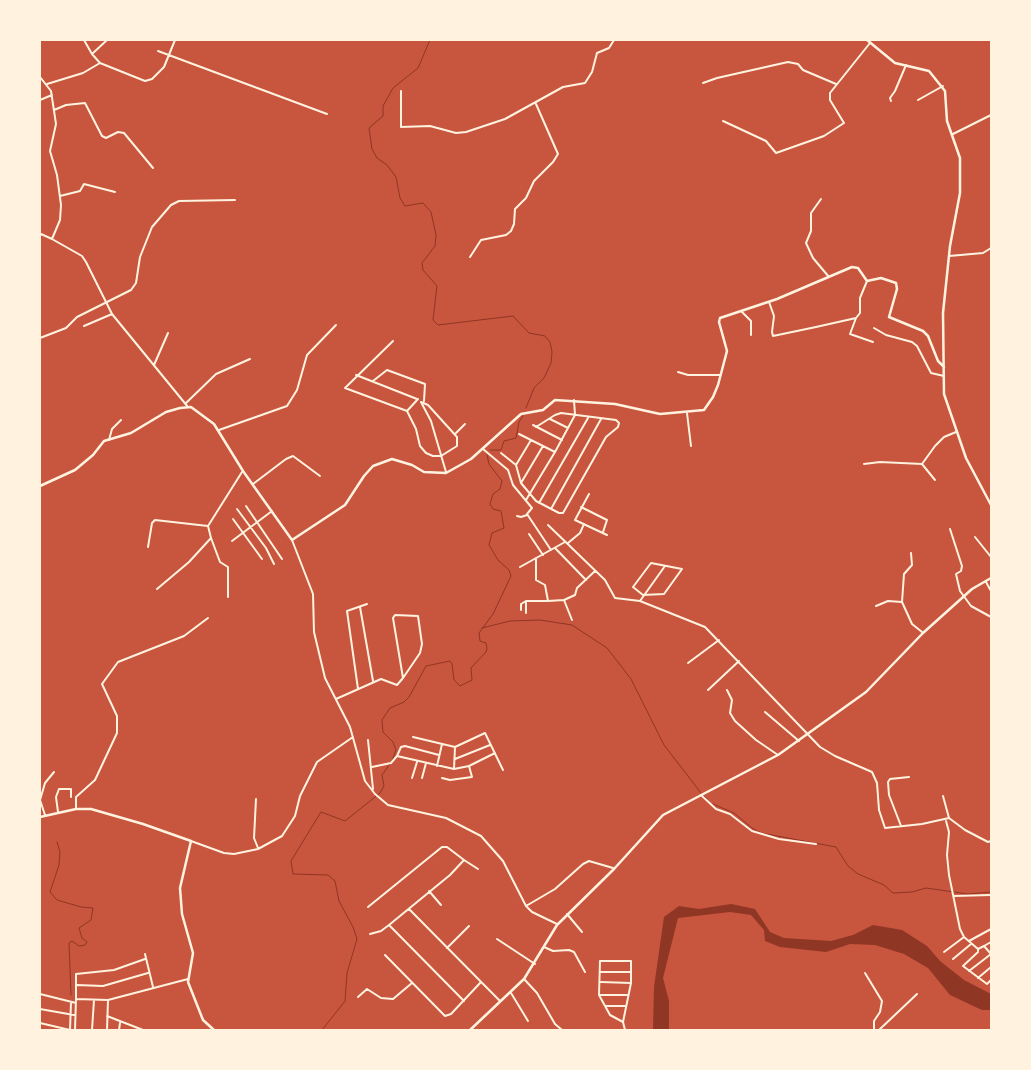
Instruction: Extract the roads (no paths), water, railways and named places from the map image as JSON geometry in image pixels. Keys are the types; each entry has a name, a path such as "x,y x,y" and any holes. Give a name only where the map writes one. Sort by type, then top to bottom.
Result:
{"street":[{"path":"84,40 100,63 148,80 164,67 175,40"},
{"path":"92,54 107,40"},
{"path":"400,91 401,127 430,126 456,133 466,132 505,120 563,87 585,83 592,72 597,53 608,48 614,40"},
{"path":"867,40 895,63 929,71 943,86 948,104 947,121 960,155 960,193 949,256 943,313 946,403 969,465 991,504"},
{"path":"723,121 766,141 776,153 824,136 844,123 829,96 836,84 870,43"},
{"path":"158,51 168,56 190,61 327,114"},
{"path":"703,83 788,62 798,64 803,70 836,84"},
{"path":"47,84 83,73 100,63"},
{"path":"891,101 890,98 895,92 906,65"},
{"path":"40,77 47,84 52,95 54,110 55,132 50,151 60,196 60,220 52,239"},
{"path":"918,100 943,86"},
{"path":"40,100 52,95"},
{"path":"54,110 66,105 85,103 89,107 102,136 106,138 118,132 124,133 153,168"},
{"path":"470,257 482,240 506,235 510,231 514,224 515,209 526,198 534,181 554,162 558,154 536,104"},
{"path":"952,134 991,116"},
{"path":"60,196 80,191 84,184 115,192"},
{"path":"821,199 811,213 811,230 806,243 813,258 829,277"},
{"path":"40,338 66,328 77,317 131,290 136,283 140,257 152,227 171,204 179,201 235,200"},
{"path":"40,234 82,256 100,285 112,314 187,405 200,412 219,430 243,471 292,540 311,587 314,600 314,632 325,678 353,737 365,781 375,794 388,805 446,818 476,832 503,861 526,906 532,912 557,924"},
{"path":"949,256 983,254 991,248"},
{"path":"292,540 345,505 373,466 392,459 412,465 424,472 446,473 469,460 524,412 543,410 560,399 615,404 660,414 700,412 706,408 716,391 727,351 719,319 723,316 769,302 854,267 858,268 867,281"},
{"path":"867,281 881,278 896,283 897,289 888,317 923,331 928,336 938,361 944,368"},
{"path":"867,281 860,298 860,313 850,334 873,342"},
{"path":"769,302 774,316 773,336 856,318"},
{"path":"741,311 751,321 751,335"},
{"path":"84,326 112,314"},
{"path":"219,430 291,402 307,355 336,325"},
{"path":"874,328 886,336 912,342 917,346 931,373 944,376"},
{"path":"154,366 168,333"},
{"path":"393,341 356,375 346,386 346,389 408,411"},
{"path":"40,486 75,470 93,455 102,442 131,433 166,412 187,405 216,374 250,360"},
{"path":"373,380 387,370 425,384 422,402 431,421 446,473"},
{"path":"678,372 695,375 720,375"},
{"path":"356,375 418,399 456,434 457,446 441,456 433,456 422,450 408,411"},
{"path":"408,411 418,399"},
{"path":"525,500 568,428 574,415 574,400"},
{"path":"687,413 691,446"},
{"path":"501,453 516,466 520,482 530,494 539,503 560,514 564,511 606,437 618,427 618,421 558,414 536,427"},
{"path":"539,503 588,417"},
{"path":"549,419 568,428"},
{"path":"551,509 602,419"},
{"path":"109,440 114,426 121,420"},
{"path":"456,434 465,424"},
{"path":"533,425 562,440"},
{"path":"922,464 940,441 956,432"},
{"path":"519,434 555,452"},
{"path":"516,466 531,440"},
{"path":"520,482 543,446"},
{"path":"482,448 505,466 513,485 532,509 527,514 521,517 518,516"},
{"path":"252,484 293,456 320,476"},
{"path":"864,464 880,462 922,464 935,480"},
{"path":"228,598 228,567 220,562 208,526 243,471"},
{"path":"589,494 574,520 607,535"},
{"path":"246,506 282,559"},
{"path":"581,507 607,520 603,532"},
{"path":"237,509 251,527 274,564"},
{"path":"232,541 272,511"},
{"path":"527,514 551,550"},
{"path":"233,519 262,559"},
{"path":"148,547 152,523 155,520 208,526"},
{"path":"567,544 580,533 584,524"},
{"path":"548,525 606,581 615,598 640,601 699,624 719,640 807,734 828,753 872,772 877,783 879,810 884,826 887,829 949,818"},
{"path":"950,529 962,566 961,571 956,574 963,597 974,608 991,617"},
{"path":"529,534 543,555"},
{"path":"975,537 991,557"},
{"path":"157,588 189,562 211,538"},
{"path":"520,567 564,542"},
{"path":"555,548 586,580"},
{"path":"911,553 912,565 904,574 902,602 912,624 923,633"},
{"path":"536,558 536,580 545,585 548,602"},
{"path":"650,564 665,565 682,570 664,594 643,595 634,589 633,584 650,564"},
{"path":"640,601 665,565"},
{"path":"521,610 521,604 526,601 548,602 564,600 574,596 595,571"},
{"path":"470,1030 524,979 535,964 557,924 614,868 663,815 778,755 866,692 923,633 963,597 991,578"},
{"path":"985,581 991,591"},
{"path":"564,600 572,620"},
{"path":"526,601 526,613"},
{"path":"876,606 888,601 902,602"},
{"path":"358,689 347,611 351,608 367,604"},
{"path":"360,607 373,682"},
{"path":"335,699 381,679 395,685 403,678 420,653 422,644 418,616 396,615 393,618 403,678"},
{"path":"76,809 76,797 95,780 117,733 118,716 102,684 118,662 184,636 208,618"},
{"path":"688,663 719,640"},
{"path":"708,690 739,661"},
{"path":"727,690 732,700 730,713 735,721 756,740 778,755"},
{"path":"765,712 799,740"},
{"path":"413,737 455,747 485,733 503,770"},
{"path":"40,817 76,809 105,812 224,853 234,854 258,849 282,836 288,828 295,816 307,781 317,762 353,737"},
{"path":"368,740 373,791"},
{"path":"437,766 442,744"},
{"path":"455,759 490,744"},
{"path":"372,767 387,764 396,757 401,747 405,746 439,755"},
{"path":"454,769 455,747"},
{"path":"396,757 454,769 468,766 495,753"},
{"path":"412,778 417,761"},
{"path":"422,778 426,763"},
{"path":"442,778 447,780 472,777 468,766"},
{"path":"45,815 40,800 45,783 54,772"},
{"path":"901,826 889,795 888,782 890,779 909,777"},
{"path":"58,812 56,796 59,789 70,789 71,797"},
{"path":"701,795 716,809 730,814 752,831 779,839 816,844"},
{"path":"943,796 949,818"},
{"path":"256,799 254,838 258,849"},
{"path":"949,818 956,821 965,830 990,841 991,846"},
{"path":"946,820 949,832 947,854 949,875 954,893 958,922 964,937 978,949"},
{"path":"191,841 180,888 180,904 193,953 188,979 189,988 203,1020 214,1030"},
{"path":"368,907 442,847 448,847 478,869"},
{"path":"370,934 381,931 464,860"},
{"path":"526,906 555,889 583,864 589,862 614,868"},
{"path":"429,891 441,905"},
{"path":"954,893 991,895"},
{"path":"409,908 500,1001"},
{"path":"567,914 582,932"},
{"path":"389,924 464,1000"},
{"path":"447,948 469,926"},
{"path":"969,941 991,929"},
{"path":"944,952 964,937"},
{"path":"497,939 535,964"},
{"path":"991,942 978,949 978,952 963,964 969,971 987,984 991,980"},
{"path":"953,958 972,944"},
{"path":"969,971 991,954 984,946"},
{"path":"544,947 553,951 568,950 574,952 585,972"},
{"path":"145,954 152,987"},
{"path":"385,956 445,1016 451,1014 481,982"},
{"path":"75,1030 76,974 114,970 145,959"},
{"path":"623,1022 612,1018 599,995 601,982 600,961 631,961 631,983 623,1022 625,1030"},
{"path":"978,978 991,967"},
{"path":"600,972 631,972"},
{"path":"76,985 103,986 148,973"},
{"path":"865,973 882,1001 880,1012 874,1022 874,1030"},
{"path":"76,998 108,1000 188,979"},
{"path":"524,979 536,993 555,1024 562,1030"},
{"path":"601,982 631,983"},
{"path":"358,997 367,989 381,998 393,999 412,983"},
{"path":"510,992 528,1021"},
{"path":"40,994 76,1003"},
{"path":"879,1030 917,994"},
{"path":"599,995 628,995"},
{"path":"92,1030 94,1000"},
{"path":"107,1030 108,1000"},
{"path":"40,1023 70,1030 71,1002"},
{"path":"605,1006 626,1006"},
{"path":"40,1009 76,1016"},
{"path":"107,1016 132,1028 143,1030"},
{"path":"119,1030 120,1023"}],"waterway":[{"path":"430,40 418,68 393,88 383,106 383,116 369,128 372,149 377,158 387,165 396,177 400,198 405,206 423,203 431,212 436,235 435,246 422,263 423,270 437,286 433,320 438,325 513,316 529,333 545,336 550,342 552,352 551,363 544,378 534,388 526,408"},
{"path":"490,450 501,450 504,441 516,438 519,422 523,416"},
{"path":"392,761 396,750 393,742 383,732 382,720 390,708 404,702 409,697 426,666 450,661 454,680 460,686 472,680 471,668 486,652 487,648 486,643 480,641 479,633 493,614 511,576 509,570 498,560 489,545 492,533 504,528 501,511 493,509 490,504 493,494 500,489 502,481 489,464 487,455"},
{"path":"482,628 510,621 540,620 572,625 607,648 631,679 664,745 701,793"},
{"path":"322,1030 345,1001 347,973 357,939 353,927 339,901 335,881 328,875 293,874 291,861 321,812 345,821 380,793 384,786 382,775 390,764"},
{"path":"704,796 708,800"},
{"path":"713,804 734,813 761,833 836,847 848,866 858,874 884,885 893,893 912,892 926,888 968,894 991,892"},
{"path":"57,842 60,852 59,865 50,892 57,900 81,907 93,908 91,920 79,928 82,938 87,942 85,945 79,946 72,941 69,943 71,995"}]}
